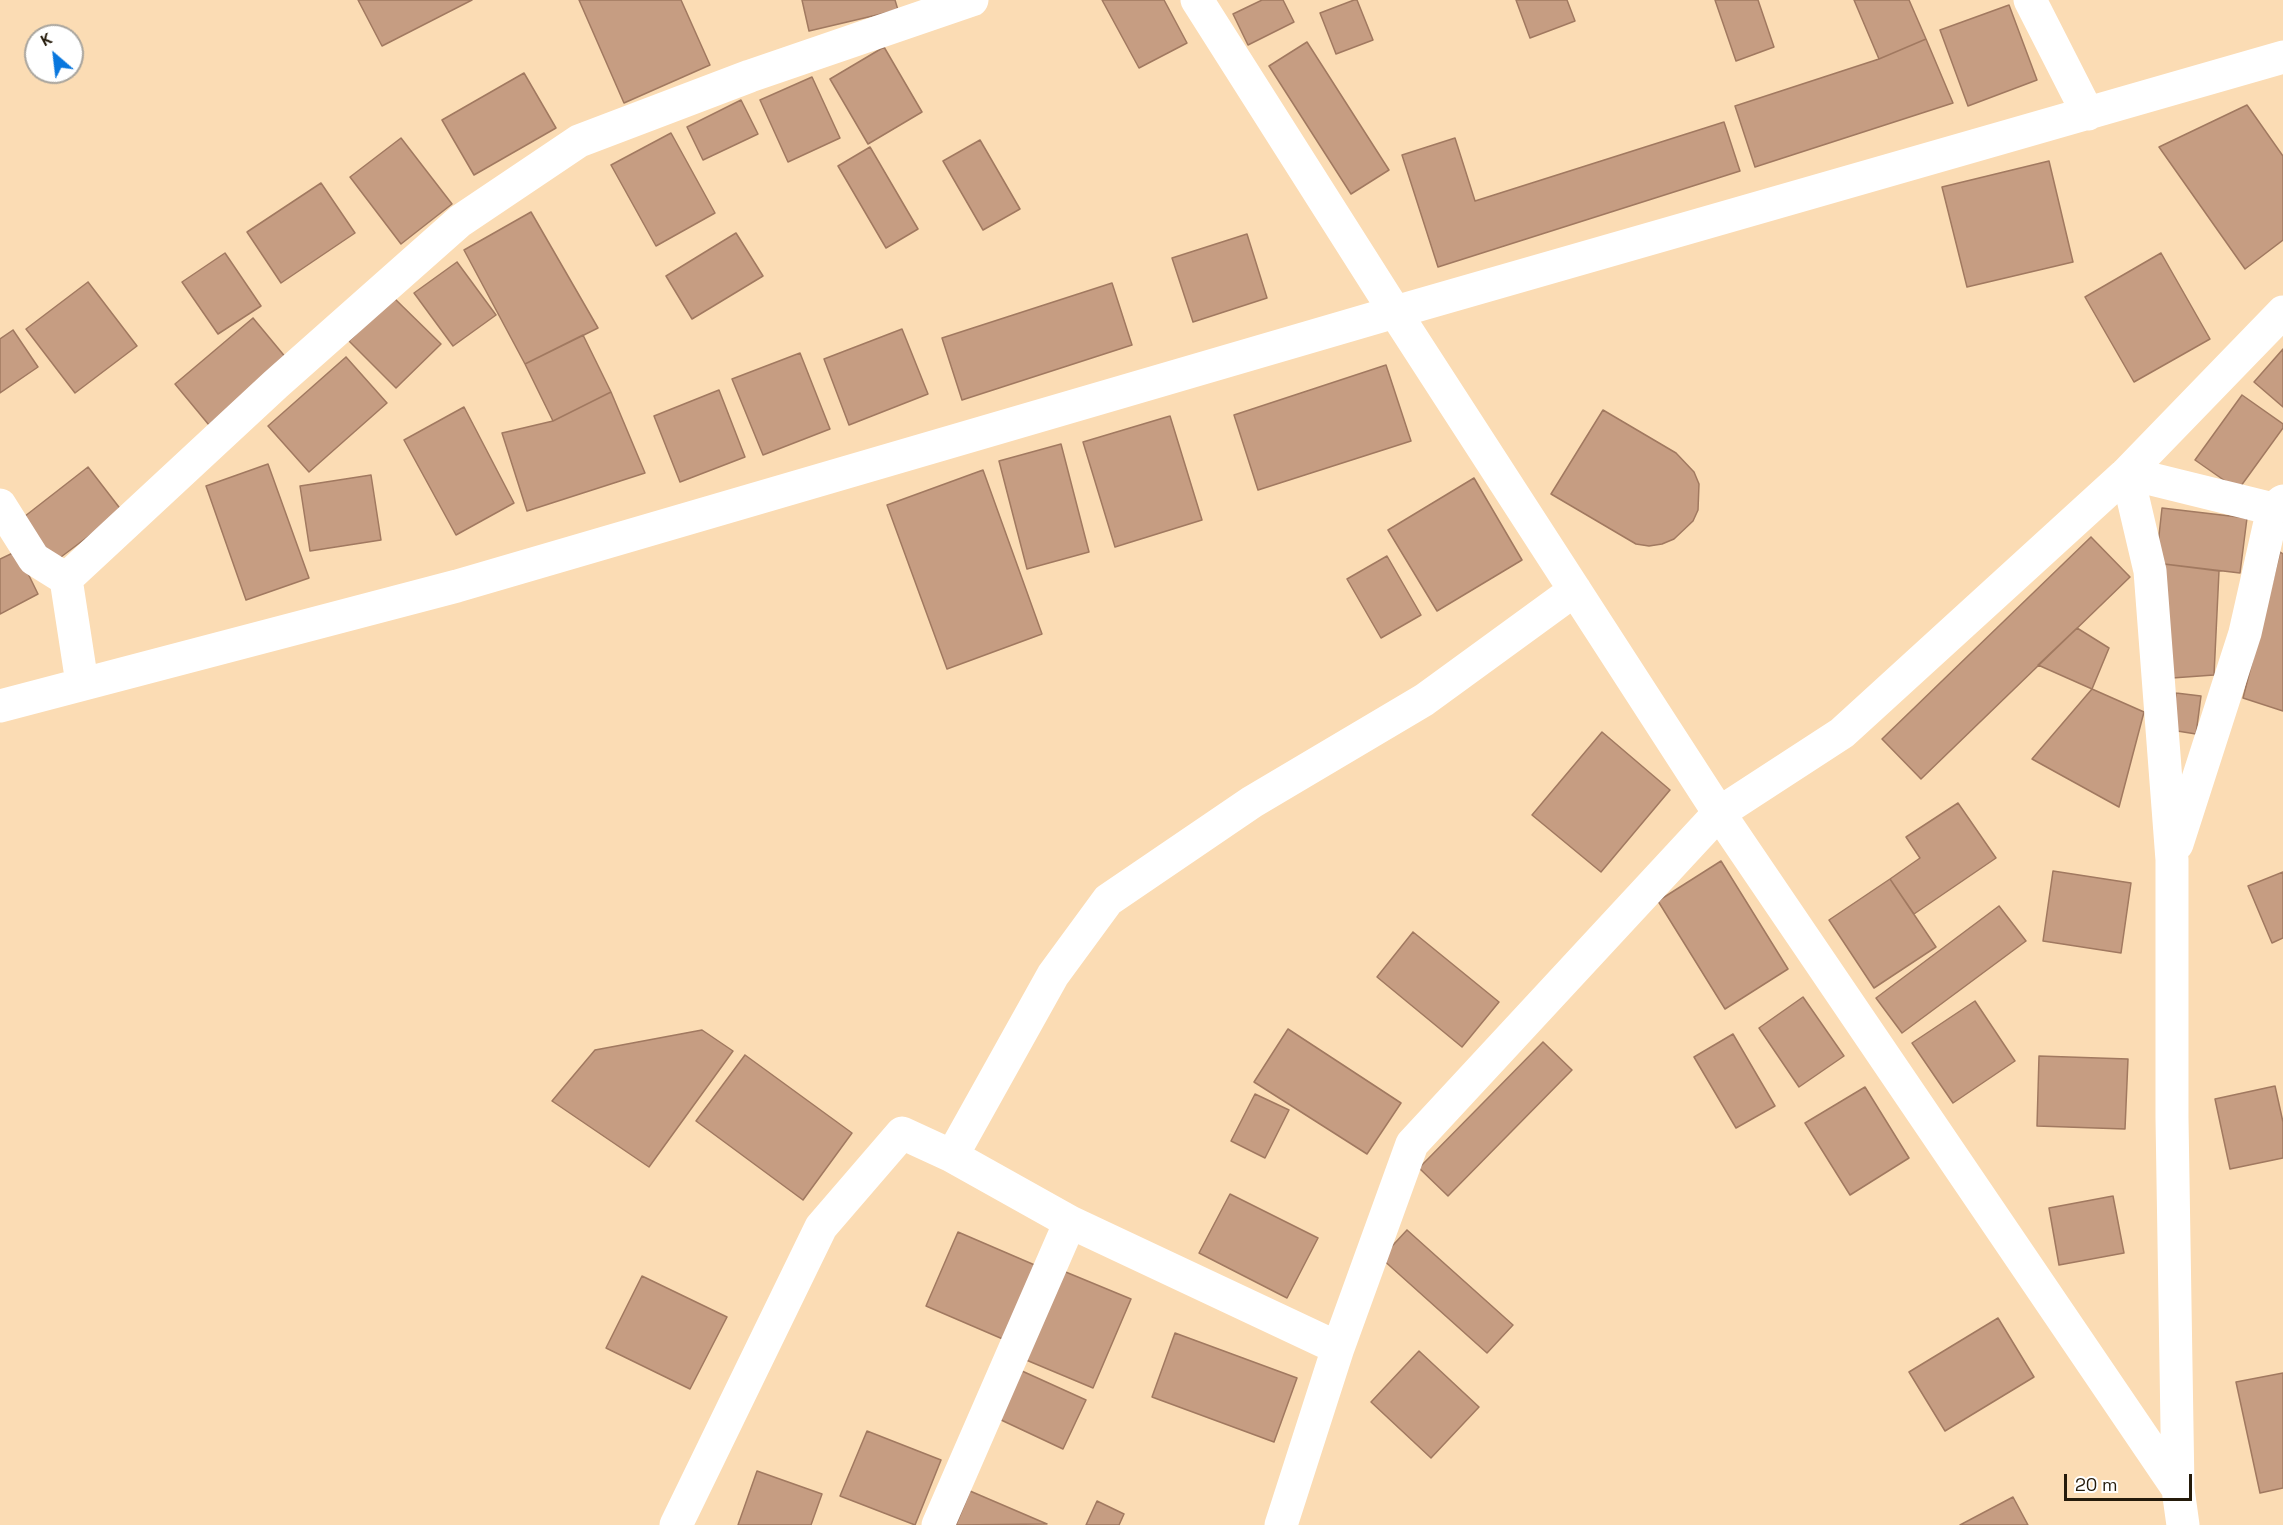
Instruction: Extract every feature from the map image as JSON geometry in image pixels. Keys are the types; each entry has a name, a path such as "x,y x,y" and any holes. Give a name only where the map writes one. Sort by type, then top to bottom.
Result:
{"street":[{"path":"66,579 276,384 460,221 579,141 750,76 972,0"},
{"path":"1197,0 1395,312 1719,813 2178,1489"},
{"path":"2030,0 2088,114"},
{"path":"0,706 457,586 1395,312 2283,57"},
{"path":"1281,1525 1338,1348 1412,1144 1719,813 1842,733 2127,472 2283,312"},
{"path":"2127,472 2278,505 2245,633 2172,860"},
{"path":"2127,472 2150,572 2172,860 2172,1118 2178,1489 2184,1525"},
{"path":"0,506 34,559 66,579 82,683"},
{"path":"952,1156 1053,975 1108,900 1252,802 1424,700 1575,591"},
{"path":"676,1525 821,1227 902,1133 952,1156 1070,1222 1338,1348"},
{"path":"938,1525 1070,1222"}],"building":[{"path":"358,0 472,0 382,46"},
{"path":"579,0 681,0 710,65 624,103"},
{"path":"802,0 895,0 898,10 809,31"},
{"path":"1102,0 1164,0 1187,43 1139,68"},
{"path":"1262,0 1283,0 1294,22 1248,45 1233,14"},
{"path":"1357,0 1373,40 1336,54 1320,13"},
{"path":"1516,0 1567,0 1575,21 1530,38"},
{"path":"1715,0 1758,0 1774,47 1736,61"},
{"path":"1854,0 1909,0 1926,39 1879,59"},
{"path":"2009,5 2037,80 1968,106 1940,30"},
{"path":"1926,39 1953,103 1755,167 1735,106 1879,59"},
{"path":"1307,42 1389,170 1351,194 1269,66"},
{"path":"884,47 922,112 868,144 830,79"},
{"path":"524,73 556,128 474,175 442,120"},
{"path":"812,77 840,138 788,162 760,100"},
{"path":"741,100 758,134 703,160 687,127"},
{"path":"2247,105 2283,156 2283,240 2245,269 2159,147"},
{"path":"1724,122 1740,171 1438,267 1402,155 1455,138 1475,201"},
{"path":"671,133 715,213 656,246 611,165"},
{"path":"401,138 452,204 401,244 350,177"},
{"path":"980,140 1020,209 983,230 943,161"},
{"path":"870,147 918,229 886,248 838,166"},
{"path":"2049,161 2073,262 1967,287 1942,187"},
{"path":"321,183 355,233 281,283 247,232"},
{"path":"531,212 598,328 525,364 464,250"},
{"path":"736,233 763,276 692,319 666,276"},
{"path":"1247,234 1267,298 1193,322 1172,258"},
{"path":"225,253 261,306 218,334 182,282"},
{"path":"2161,253 2210,339 2134,382 2085,297"},
{"path":"457,262 496,315 453,346 414,293"},
{"path":"88,282 137,346 75,393 26,329"},
{"path":"1112,283 1132,345 962,400 942,338"},
{"path":"393,297 441,344 396,388 349,341"},
{"path":"253,318 287,359 209,425 175,384"},
{"path":"902,329 928,394 849,425 824,359"},
{"path":"13,330 38,367 0,393 0,339"},
{"path":"583,335 611,392 553,421 525,364"},
{"path":"2283,349 2283,407 2254,382"},
{"path":"800,353 830,429 763,455 732,379"},
{"path":"346,357 387,403 309,472 268,426"},
{"path":"1386,365 1411,441 1258,490 1234,415"},
{"path":"719,390 745,457 680,482 654,416"},
{"path":"611,392 645,473 527,511 502,433 553,421"},
{"path":"2242,395 2283,424 2283,428 2238,490 2195,460"},
{"path":"464,407 514,503 456,535 404,440"},
{"path":"1603,410 1676,453 1694,472 1699,484 1698,510 1693,521 1674,539 1649,546 1636,544 1551,494"},
{"path":"1170,416 1202,520 1115,547 1083,442"},
{"path":"1061,444 1089,552 1027,569 999,461"},
{"path":"268,464 309,578 246,600 206,486"},
{"path":"88,467 122,511 53,563 20,520"},
{"path":"983,470 1042,634 947,669 887,505"},
{"path":"371,475 381,540 310,551 300,486"},
{"path":"1474,478 1522,560 1437,611 1388,530"},
{"path":"2162,508 2247,518 2240,573 2156,563"},
{"path":"2091,537 2130,577 1921,779 1882,739"},
{"path":"17,551 38,594 0,614 0,559"},
{"path":"2280,552 2283,554 2283,711 2243,698"},
{"path":"1387,556 1421,615 1381,638 1347,579"},
{"path":"2156,563 2219,571 2214,675 2172,678"},
{"path":"2077,628 2109,648 2092,689 2038,665"},
{"path":"2092,689 2144,712 2119,807 2032,759"},
{"path":"2176,693 2201,696 2196,734 2171,730"},
{"path":"1602,732 1670,790 1601,872 1532,815"},
{"path":"1958,803 1996,858 1914,914 1890,879 1920,858 1906,837"},
{"path":"1721,861 1788,969 1725,1009 1658,901"},
{"path":"2053,871 2131,883 2121,953 2043,941"},
{"path":"2283,872 2283,938 2272,943 2248,886"},
{"path":"1890,879 1936,947 1874,988 1829,920"},
{"path":"1999,906 2026,941 1902,1033 1876,998"},
{"path":"1413,932 1499,1002 1462,1047 1377,977"},
{"path":"1803,997 1844,1056 1799,1087 1759,1028"},
{"path":"1975,1001 2015,1061 1953,1103 1912,1043"},
{"path":"1288,1029 1401,1103 1367,1154 1254,1082"},
{"path":"702,1030 733,1051 649,1167 552,1101 595,1050"},
{"path":"1733,1034 1775,1106 1736,1128 1694,1057"},
{"path":"1543,1042 1572,1070 1448,1196 1419,1168"},
{"path":"745,1055 852,1133 803,1200 696,1121"},
{"path":"2039,1056 2128,1059 2125,1129 2037,1126"},
{"path":"2275,1086 2283,1122 2283,1158 2230,1169 2215,1099"},
{"path":"1865,1087 1909,1158 1850,1195 1805,1123"},
{"path":"1255,1094 1289,1110 1265,1158 1231,1141"},
{"path":"1230,1194 1318,1238 1287,1298 1199,1253"},
{"path":"2113,1196 2124,1253 2059,1265 2049,1208"},
{"path":"1407,1230 1513,1325 1487,1353 1381,1258"},
{"path":"958,1232 1037,1266 1005,1340 926,1306"},
{"path":"1056,1268 1131,1299 1093,1388 1019,1357"},
{"path":"642,1276 727,1317 690,1389 606,1348"},
{"path":"1998,1318 2034,1377 1945,1431 1909,1372"},
{"path":"1175,1333 1297,1378 1274,1442 1152,1397"},
{"path":"1419,1351 1479,1407 1431,1458 1371,1402"},
{"path":"1022,1371 1086,1400 1063,1449 999,1419"},
{"path":"2283,1373 2283,1488 2260,1493 2236,1382"},
{"path":"867,1431 941,1460 915,1525 840,1496"},
{"path":"757,1471 822,1494 811,1525 738,1525"},
{"path":"970,1491 1047,1524 956,1525"},
{"path":"2013,1497 2028,1525 1960,1525"},
{"path":"1097,1501 1124,1514 1119,1525 1086,1525"}]}
